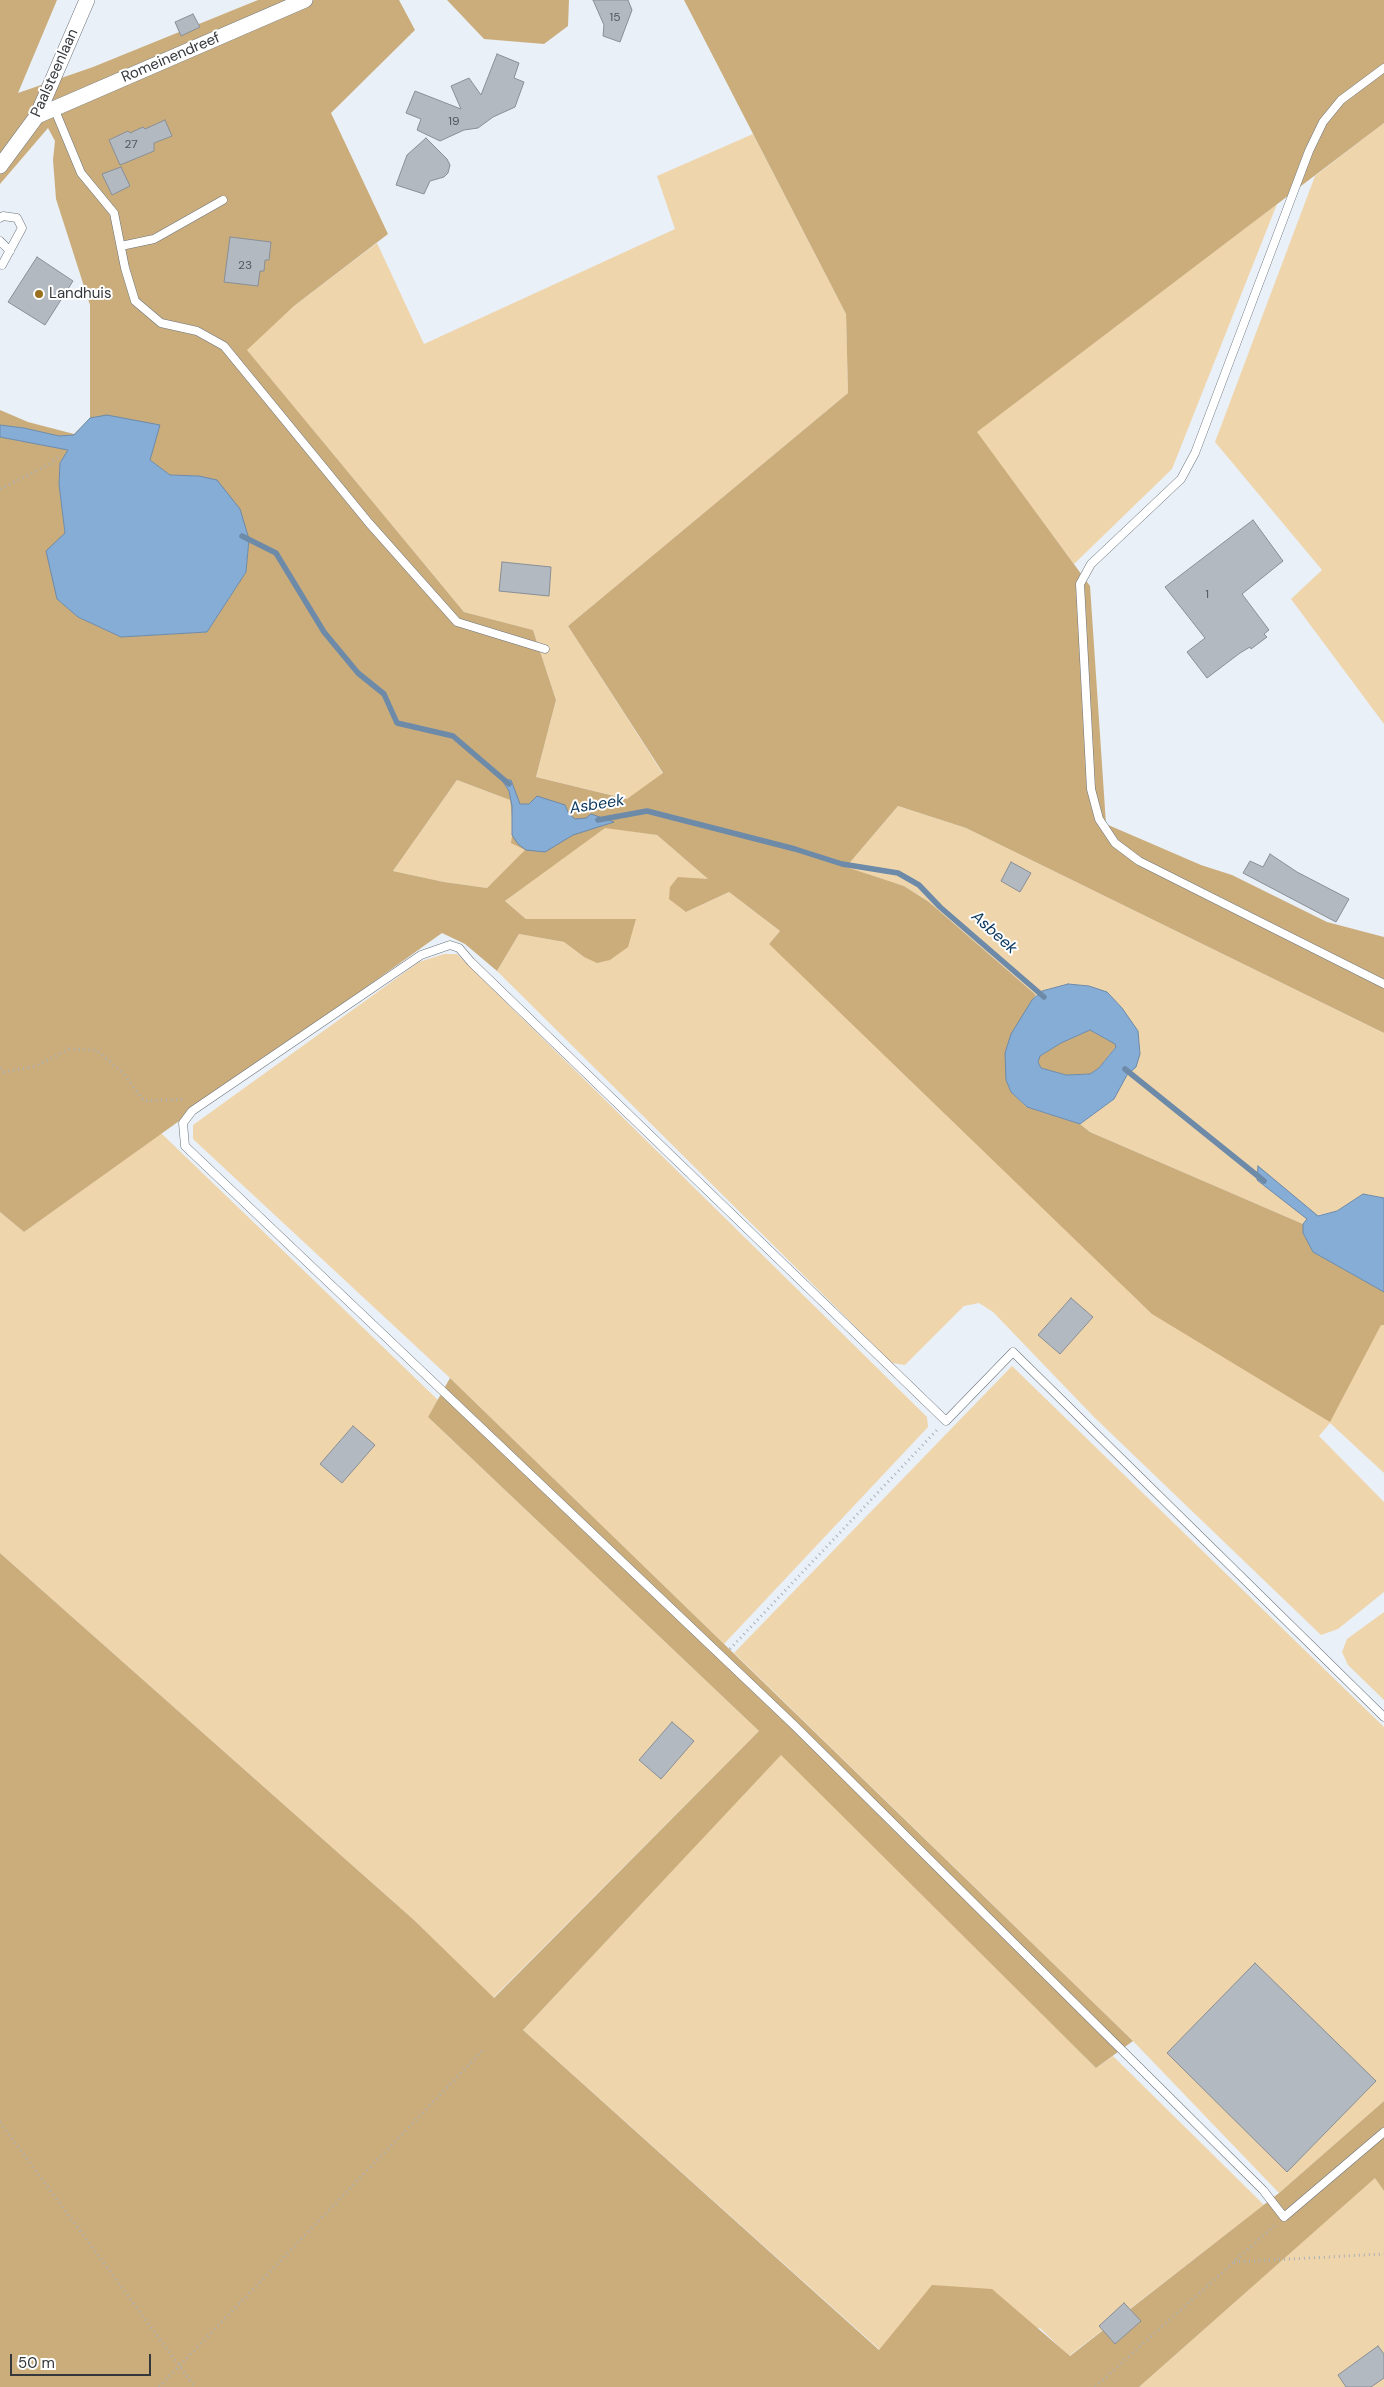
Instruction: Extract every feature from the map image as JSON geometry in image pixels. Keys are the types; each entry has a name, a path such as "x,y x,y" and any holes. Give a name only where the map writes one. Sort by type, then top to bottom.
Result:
{"street":[{"name":"Paalsteenlaan","path":"0,166 37,116 87,0"},
{"name":"Romeinendreef","path":"37,116 305,0"}],"lane":[{"path":"1384,68 1341,100 1323,122 1310,151 1195,453 1181,479 1091,564 1080,584 1091,789 1099,819 1115,844 1139,861 1384,984"},
{"path":"54,108 81,173 114,213 135,301 161,322 197,330 224,346 369,523 456,622 545,650"},
{"path":"121,246 154,239 223,200"},
{"path":"0,218 3,216 17,218 22,228 2,265"},
{"path":"0,241 10,251"},
{"path":"1384,1717 1013,1352 946,1421 471,962 459,948 450,945 421,955 192,1111 183,1123 185,1146 795,1726 1264,2190 1284,2217 1384,2132"}],"path":[{"path":"0,489 50,464 60,456"},
{"path":"0,1068 4,1072 36,1066 69,1049 96,1050 124,1074 144,1101 211,1098"},
{"path":"722,1656 946,1421"},
{"path":"159,2387 484,2050"},
{"path":"0,2122 195,2387"},
{"path":"1095,2387 1284,2217"},
{"path":"1234,2262 1384,2254"}],"shaded area":[{"path":"0,0 57,0 18,93 93,67 258,0 399,0 415,30 331,113 388,234 294,306 247,350 464,612 533,630 556,700 536,777 627,799 663,773 568,626 848,393 846,314 684,0 1384,0 1384,123 977,432 1090,586 1106,824 1201,865 1232,875 1327,922 1384,937 1384,1033 966,828 898,806 846,867 904,886 929,902 1036,995 1025,1012 1006,1080 1011,1092 1026,1107 1080,1124 1090,1132 1303,1224 1303,1233 1313,1252 1384,1292 1384,1325 1381,1325 1330,1422 1152,1314 769,944 780,931 729,892 686,912 669,899 670,887 678,877 708,879 657,835 605,828 505,901 526,919 636,919 628,947 610,960 597,963 584,957 564,942 519,934 497,971 465,944 442,933 24,1232 0,1212 0,437 69,450 60,463 59,484 65,533 54,582 57,599 78,617 121,637 207,632 246,572 249,539 199,476 170,475 150,460 159,425 90,418 90,305 56,199 53,160 55,141 48,128 0,184","holes":["457,780 510,800 513,829 511,843 525,850 487,888 444,882 393,871"]},
{"path":"447,0 569,0 568,26 544,44 484,39"},
{"path":"1384,123 1384,724 1291,599 1322,570 1215,442 1315,176"},
{"path":"753,134 846,314 848,393 568,626 663,774 628,799 536,777 556,700 533,630 464,612 246,349 294,306 377,243 424,344 675,229 657,176"},
{"path":"1277,204 1172,469 1074,564 976,432"},
{"path":"0,410 28,422 74,434 90,418 74,435 59,436 0,425"},
{"path":"457,780 510,800 513,829 526,850 487,888 444,882 393,871"},
{"path":"898,806 966,828 1384,1033 1384,1198 1363,1194 1337,1211 1309,1217 1303,1224 1090,1132 1080,1124 1114,1099 1107,992 1089,986 1068,984 1036,995 929,902 904,886 845,868"},
{"path":"605,827 657,835 708,879 686,912 729,892 780,931 769,944 1384,1325 1384,1473 1330,1423 1319,1436 1384,1502 1384,1592 1338,1629 1321,1635 1094,1417 993,1312 979,1303 964,1306 905,1365 892,1363 497,971 519,934 564,942 584,957 636,919 526,919 505,901"},
{"path":"444,954 457,954 927,1417 928,1427 724,1644 450,1378 193,1139 193,1125 419,962"},
{"path":"1090,1030 1116,1046 1099,1068 1090,1074 1066,1075 1041,1068 1038,1062 1040,1056 1061,1043"},
{"path":"161,1133 438,1400 428,1417 759,1731 493,1998 414,1920 0,1553 0,1212 24,1232"},
{"path":"1012,1366 1384,1727 1384,2101 1279,2193 1133,2041 734,1653"},
{"path":"450,1378 1133,2041 1096,2068 781,1755 523,2030 879,2350 932,2285 992,2289 1070,2356 1279,2193 1384,2101 1384,2191 1375,2178 1139,2387 0,2387 0,1553 414,1920 494,1998 759,1731 428,1417"},
{"path":"1384,1612 1384,1700 1348,1665 1342,1652 1347,1639"},
{"path":"781,1754 1096,2068 1113,2056 1264,2205 1069,2356 1040,2328 880,2350 523,2030"},
{"path":"1375,2177 1384,2191 1384,2387 1139,2387"}],"water":[{"path":"107,415 160,425 150,460 170,475 199,476 217,480 240,509 249,539 246,572 207,632 121,637 78,617 57,599 46,551 65,533 59,484 60,463 68,450 0,437 0,425 59,436 74,435 90,418"},
{"path":"502,780 511,780 520,804 529,804 537,796 565,805 569,814 575,819 586,818 591,814 614,822 573,835 545,852 526,850 518,844 512,835 512,806 509,791"},
{"path":"1068,984 1089,986 1107,992 1122,1008 1138,1031 1140,1054 1136,1067 1127,1075 1114,1099 1080,1124 1027,1107 1011,1092 1006,1080 1005,1053 1011,1034 1032,1000 1042,991","holes":["1090,1030 1115,1044 1116,1047 1099,1068 1090,1074 1066,1075 1041,1068 1038,1062 1040,1056 1061,1043"]},
{"path":"1258,1166 1318,1216 1337,1211 1363,1194 1384,1198 1384,1292 1313,1252 1303,1233 1303,1224 1307,1219 1257,1180"}],"building":[{"path":"593,0 628,0 632,10 620,42 603,36 604,25"},
{"path":"193,14 200,27 181,36 175,22"},
{"path":"497,54 519,63 514,78 524,82 515,107 493,117 478,128 464,130 440,141 417,130 421,119 406,113 415,91 461,109 451,86 469,78 481,95"},
{"path":"165,120 172,136 154,143 154,151 120,165 109,140 128,131 130,133 143,127 145,129"},
{"path":"426,138 447,159 450,165 448,173 444,177 430,181 424,194 396,185 407,155"},
{"path":"121,167 130,186 112,195 102,174"},
{"path":"230,237 271,242 269,260 265,260 264,271 260,271 258,286 224,282"},
{"name":"Landhuis","path":"37,257 73,281 45,325 8,302"},
{"path":"1253,520 1283,561 1242,594 1269,630 1264,634 1267,637 1251,649 1250,647 1240,653 1207,678 1187,652 1205,638 1165,587"},
{"path":"502,562 551,567 549,596 499,591"},
{"path":"1270,854 1297,872 1349,899 1336,922 1243,873 1250,861 1263,867"},
{"path":"1011,862 1031,873 1020,892 1001,881"},
{"path":"1071,1298 1093,1317 1060,1354 1038,1335"},
{"path":"353,1426 375,1445 342,1483 320,1464"},
{"path":"672,1722 694,1741 661,1779 639,1760"},
{"path":"1255,1963 1376,2081 1287,2172 1167,2053"},
{"path":"1124,2303 1141,2321 1115,2344 1099,2326"},
{"path":"1378,2346 1384,2354 1384,2378 1371,2387 1346,2387 1338,2375"}],"waterway":[{"name":"Asbeek","path":"242,536 276,553 324,632 358,673 384,694 397,723 453,736 509,784"},
{"name":"Asbeek","path":"598,820 647,811 795,849 842,864 898,873 919,885 940,907 1044,997"},
{"name":"Asbeek","path":"1125,1069 1264,1181"}],"place":[{"name":"Landhuis","path":"39,294"}]}
